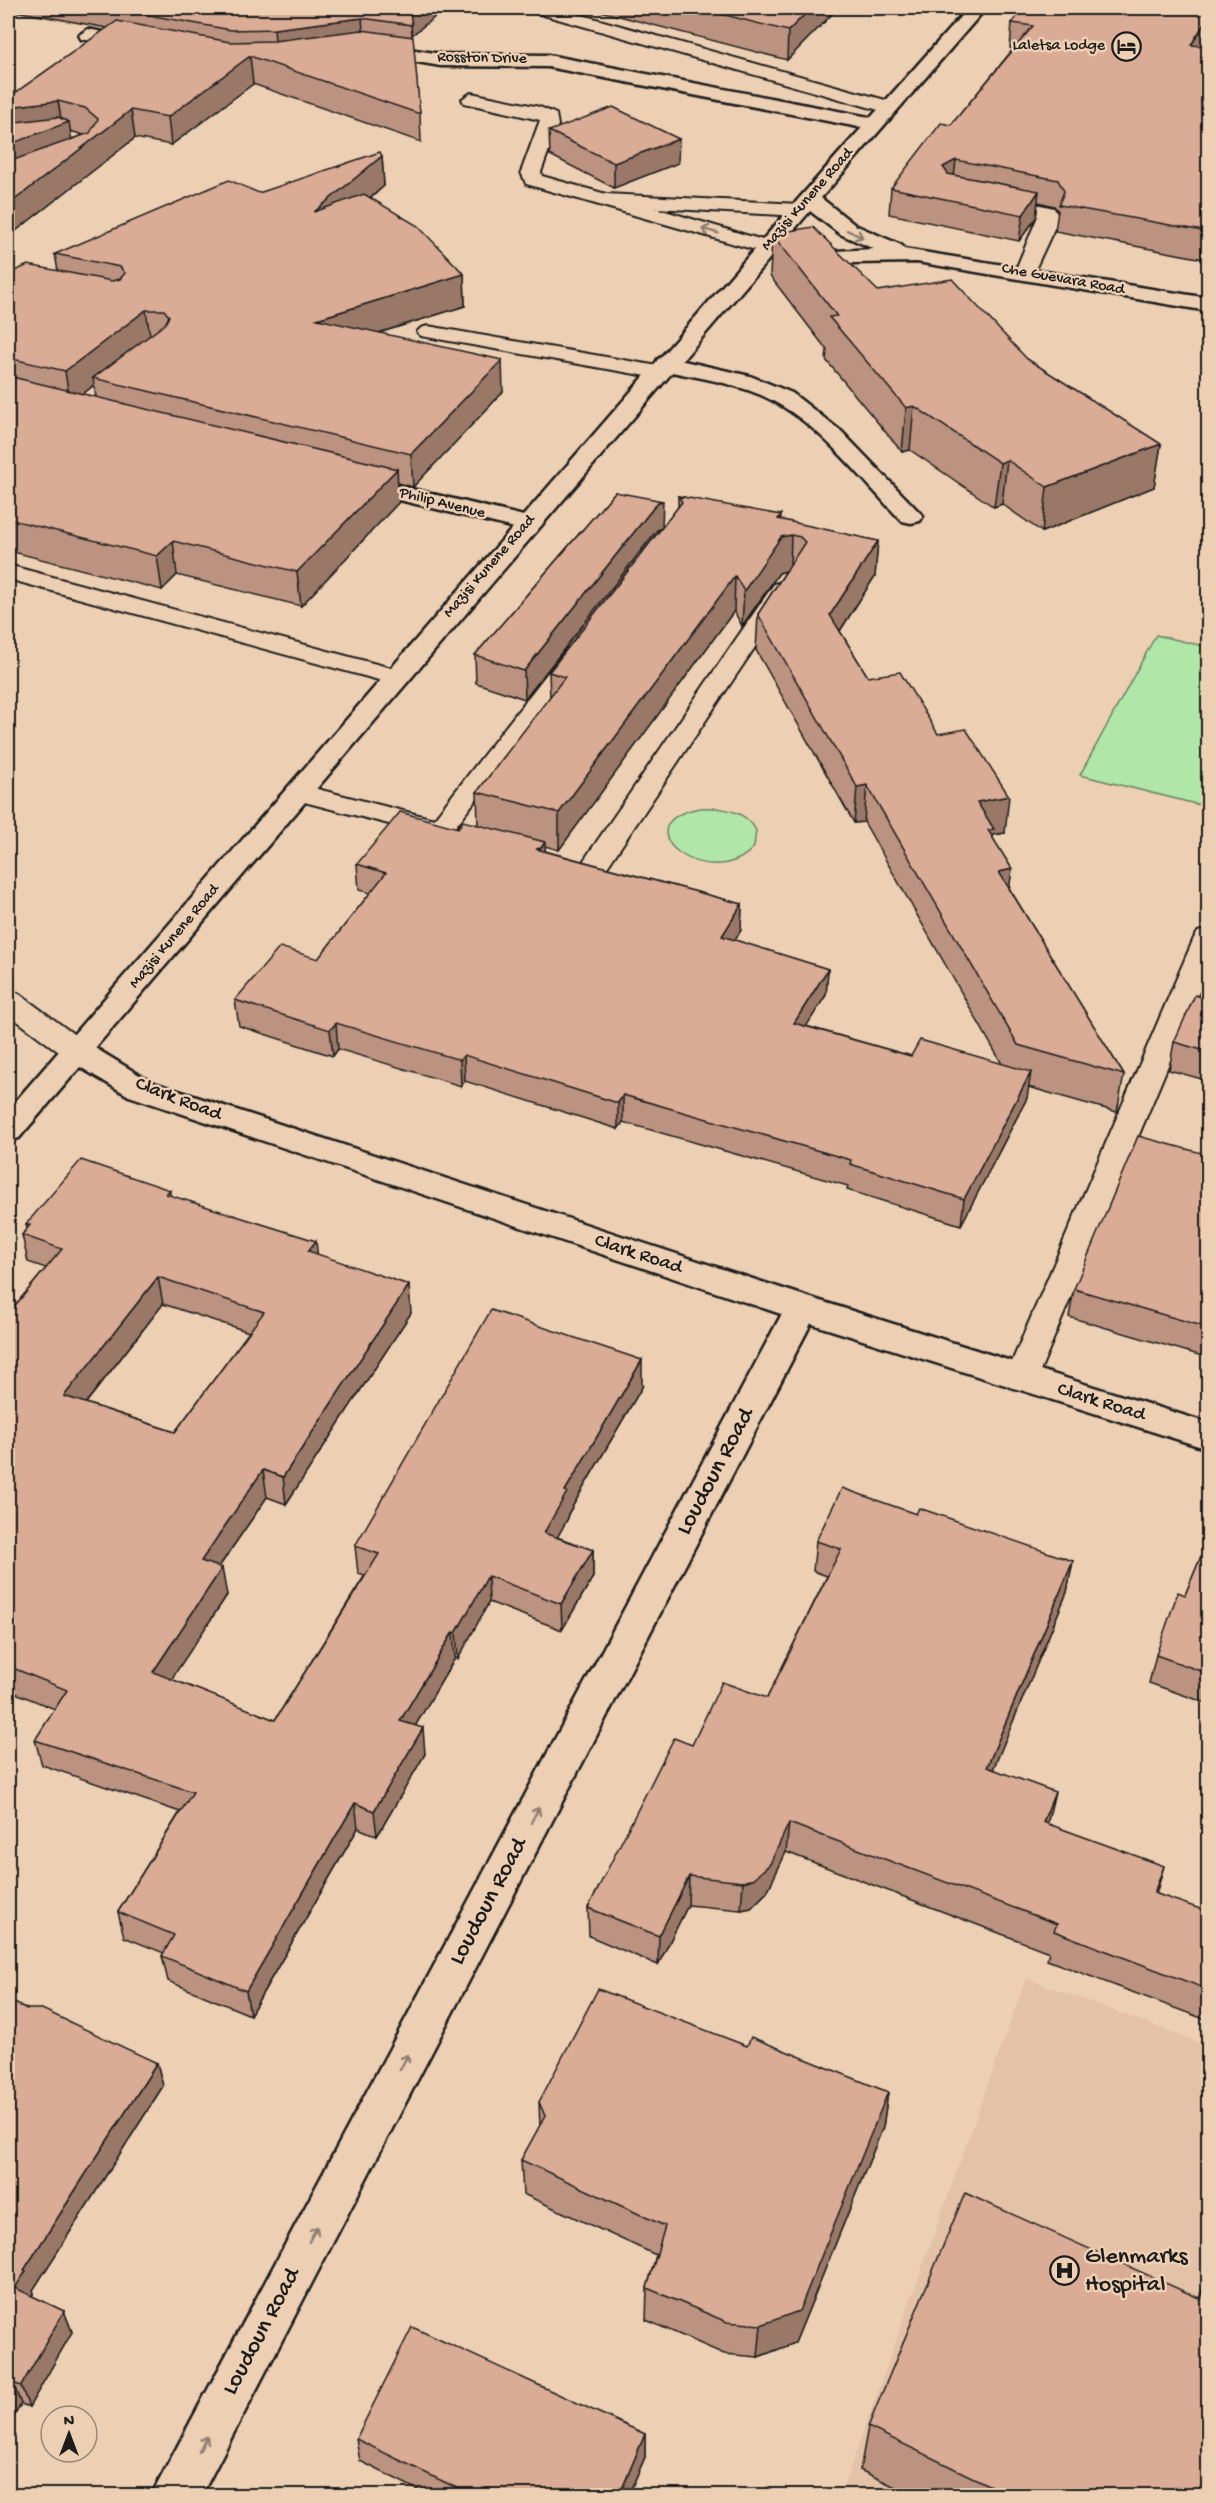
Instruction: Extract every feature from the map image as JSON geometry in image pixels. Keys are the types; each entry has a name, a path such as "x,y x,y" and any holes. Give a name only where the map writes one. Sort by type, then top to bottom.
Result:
{"street":[{"name":"Mazisi Kunene Road","path":"8,1130 766,247 977,8"},
{"path":"88,35 164,50"},
{"name":"Rosston Drive","path":"348,50 383,49 441,60 548,61 882,115"},
{"name":"Che Guevara Road","path":"805,204 843,228 874,242 917,256 1209,305"},
{"name":"Che Guevara Road","path":"746,271 781,261 817,257 917,256"},
{"path":"662,368 759,387 783,398 827,433 911,516"},
{"name":"Philip Avenue","path":"330,476 527,524"},
{"name":"Clark Road","path":"77,1051 140,1089 802,1308 1209,1436"},
{"name":"Loudoun Road","path":"176,2496 802,1308"}],"lane":[{"path":"539,8 882,115"},
{"path":"471,99 540,113 549,118 549,125 531,172 533,180 766,247"},
{"path":"974,197 1047,212 1049,218 1024,274"},
{"path":"605,200 684,204 805,204"},
{"path":"670,220 684,204"},
{"path":"428,332 662,368"},
{"path":"8,572 397,676"},
{"path":"592,869 789,579"},
{"path":"298,792 451,832 586,640"},
{"path":"1022,1378 1209,938"},
{"path":"11,1004 77,1051"}],"shaded area":[{"name":"Glenmarks Hospital","path":"1026,1978 1208,2046 1208,2495 840,2496"}],"green space":[{"path":"1156,635 1208,647 1208,807 1080,775"},
{"path":"700,808 724,809 745,818 756,830 754,847 735,860 715,864 695,861 679,852 668,841 667,828 676,816"}],"building":[{"path":"110,8 417,8 410,13 412,25 362,18 274,29 231,30"},
{"path":"698,8 811,8 788,31"},
{"path":"1024,8 1209,8 1209,16 1191,45 1209,47 1209,232 1059,205 1064,191 1058,180 956,160 943,167 948,174 1039,191 1023,215 891,188 941,123 951,125 1033,26 1012,23"},
{"path":"117,21 230,42 274,41 362,30 413,37 420,114 250,56 168,117 131,110 8,205 8,162 90,133 98,119 85,108 58,101 8,107 8,98"},
{"path":"613,107 679,139 614,163 549,131"},
{"path":"58,117 69,122 8,145 8,123"},
{"path":"380,152 382,156 314,212 364,194 418,226 464,274 317,319 502,360 411,454 93,378 165,324 169,316 164,310 146,310 65,371 8,358 8,274 28,265 112,281 120,279 125,273 120,267 55,254 229,180 259,193"},
{"path":"813,227 878,291 952,279 1027,359 1161,444 1047,487 1007,460 1000,463 914,406 906,408 829,317 837,316 772,234"},
{"path":"8,376 397,469 297,572 173,541 157,556 8,519"},
{"path":"615,492 663,501 658,502 524,671 475,655"},
{"path":"678,496 781,515 778,519 878,541 830,615 868,677 900,672 938,734 966,729 1009,796 977,802 994,829 988,830 1012,869 999,872 1124,1075 1018,1045 867,785 857,787 758,614 805,542 800,537 791,535 781,537 744,591 735,576 559,813 477,792 565,677 549,672 682,502"},
{"path":"400,812 458,828 463,821 545,842 541,848 536,849 742,904 722,936 828,969 794,1023 911,1056 920,1040 1031,1072 964,1199 850,1164 851,1160 623,1095 618,1103 464,1055 460,1060 336,1023 330,1030 235,1000 280,947 318,959 386,873 357,864"},
{"path":"1195,995 1209,999 1209,1052 1174,1042"},
{"path":"1138,1136 1209,1155 1209,1328 1074,1289"},
{"path":"81,1160 170,1190 166,1194 316,1241 308,1251 409,1285 283,1477 263,1470 201,1561 222,1568 153,1672 275,1720 379,1554 355,1546 491,1310 642,1360 565,1491 567,1492 544,1533 593,1550 561,1604 488,1576 456,1633 453,1632 400,1721 423,1728 374,1811 355,1803 246,1991 162,1956 174,1935 118,1912 193,1792 35,1740 67,1690 8,1666 8,1314 62,1249 22,1235 30,1225 26,1224","holes":["158,1277 264,1312 175,1432 64,1396"]},
{"path":"842,1488 916,1514 919,1508 1073,1561 987,1767 1055,1792 1043,1822 1164,1866 1154,1893 1209,1912 1204,1929 1209,1931 1209,1990 1054,1931 1057,1924 789,1823 770,1864 753,1879 743,1882 689,1876 659,1936 588,1908 674,1738 692,1745 722,1682 767,1698 841,1549 816,1541"},
{"path":"1209,1537 1209,1674 1156,1655 1178,1592 1185,1595"},
{"path":"598,1989 747,2046 751,2037 888,2092 799,2311 761,2325 727,2322 647,2288 665,2226 521,2160 545,2116 539,2102"},
{"path":"8,2000 27,2009 42,2009 157,2063 24,2270 26,2271 15,2288 64,2311 21,2386 13,2383 8,2392"},
{"path":"965,2193 1201,2299 1209,2277 1209,2496 1011,2496 868,2427"},
{"path":"412,2327 645,2434 619,2496 473,2496 356,2439"}],"place":[{"name":"Laletsa Lodge","path":"1126,46"},
{"name":"Glenmarks Hospital","path":"1064,2271"}]}
